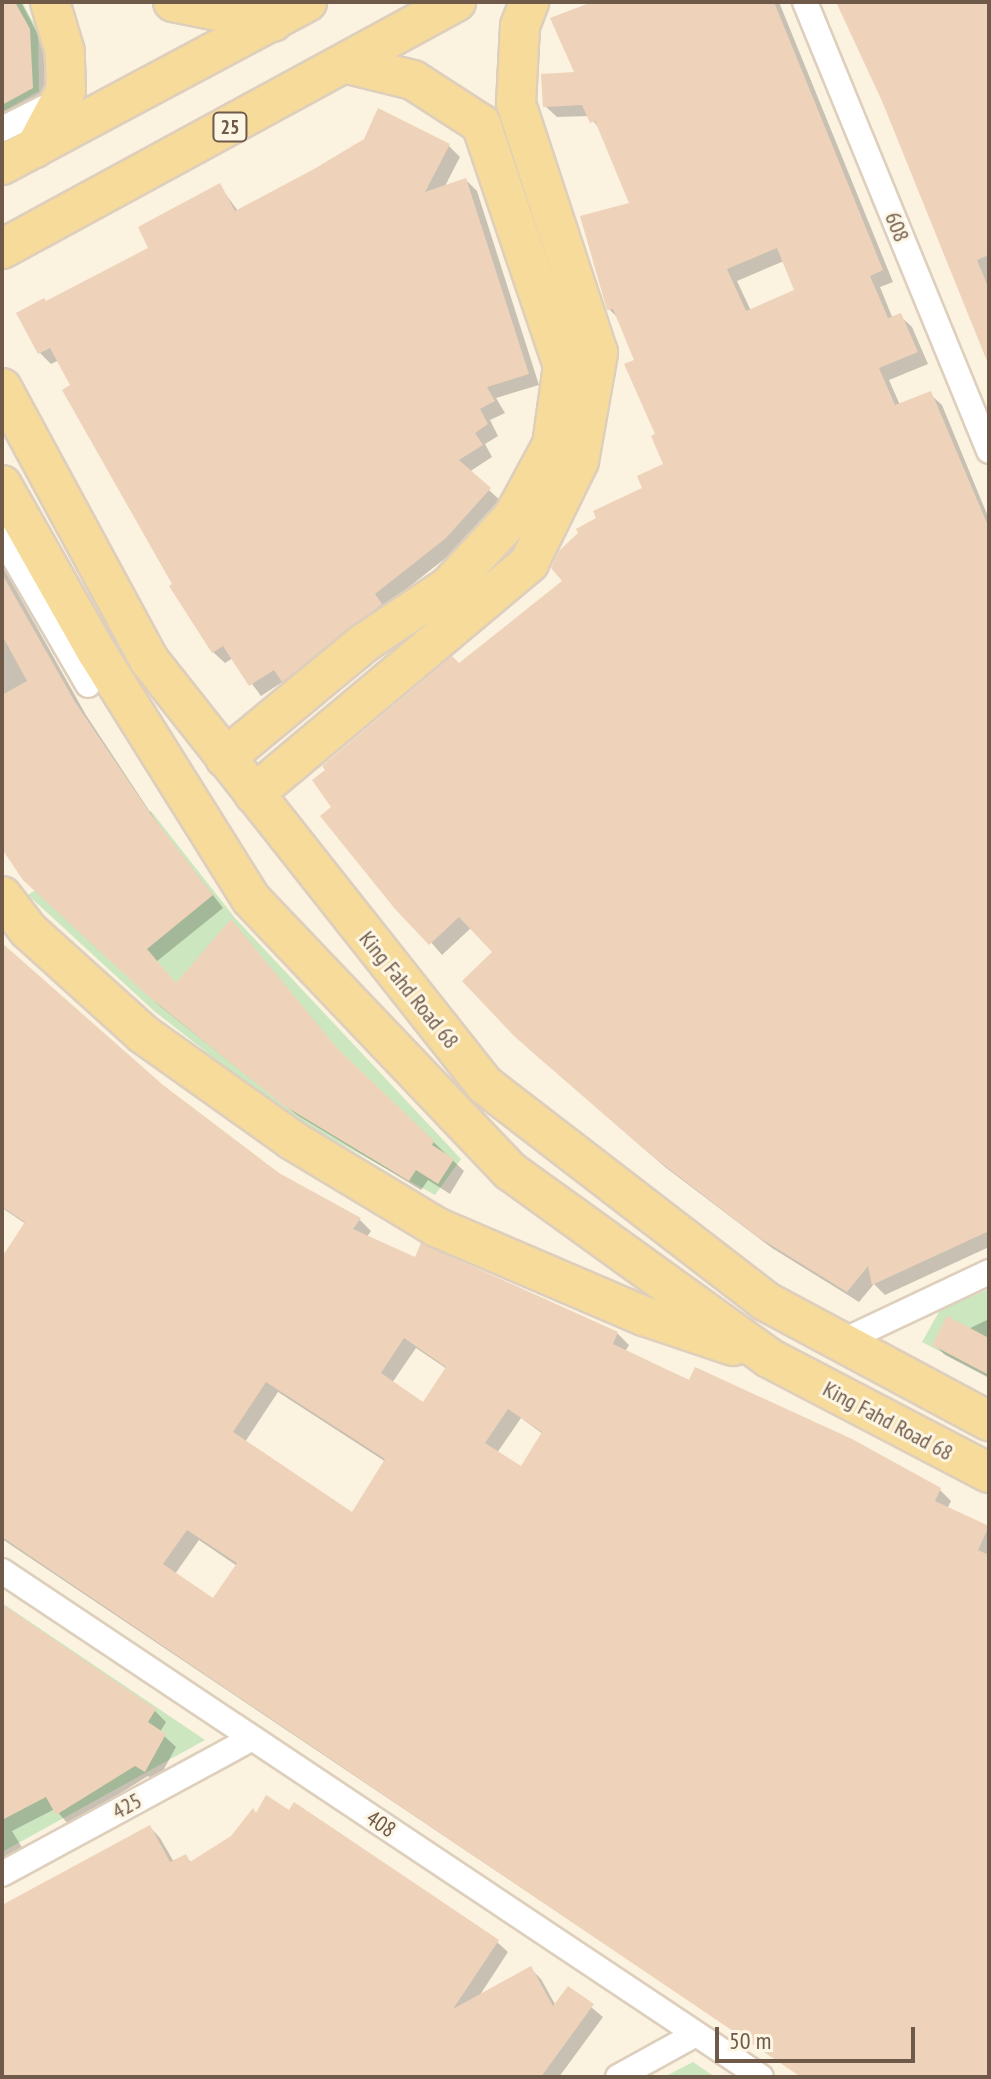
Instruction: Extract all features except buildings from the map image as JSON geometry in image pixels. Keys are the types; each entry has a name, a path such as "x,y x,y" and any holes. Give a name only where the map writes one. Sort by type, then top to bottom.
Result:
{"main road":[{"path":"35,148 66,90 65,52 50,2"},
{"path":"173,2 273,22"},
{"path":"2,165 307,2"},
{"name":"25","path":"2,249 348,64 456,2"},
{"path":"254,794 529,563 579,461 598,353 516,103 520,26 529,2"},
{"path":"225,758 364,643 449,586 513,517 552,445 563,366 481,124 413,80 348,64"},
{"name":"King Fahd Road 68","path":"2,388 149,660 485,1085 765,1301 989,1421"},
{"name":"King Fahd Road 68","path":"2,485 96,651 251,899 510,1171 769,1358 989,1473"},
{"path":"2,896 28,930 143,1034 292,1140 436,1227 644,1316 769,1358"}],"street":[{"name":"608","path":"805,2 981,408 989,451"},
{"path":"2,129 61,100"},
{"path":"2,537 88,685"},
{"path":"841,1342 989,1272"},
{"name":"408","path":"2,1571 761,2077"},
{"name":"425","path":"2,1874 252,1738"},
{"path":"618,2077 696,2034"}],"green space":[{"path":"2,2 22,2 38,31 39,91 2,112"},
{"path":"151,811 235,918 461,1159 435,1195 284,1113 154,1011 28,895"},
{"path":"989,1289 989,1377 922,1342 940,1310"},
{"path":"2,1603 205,1740 2,1852"},
{"path":"693,2062 715,2077 664,2077"}]}
